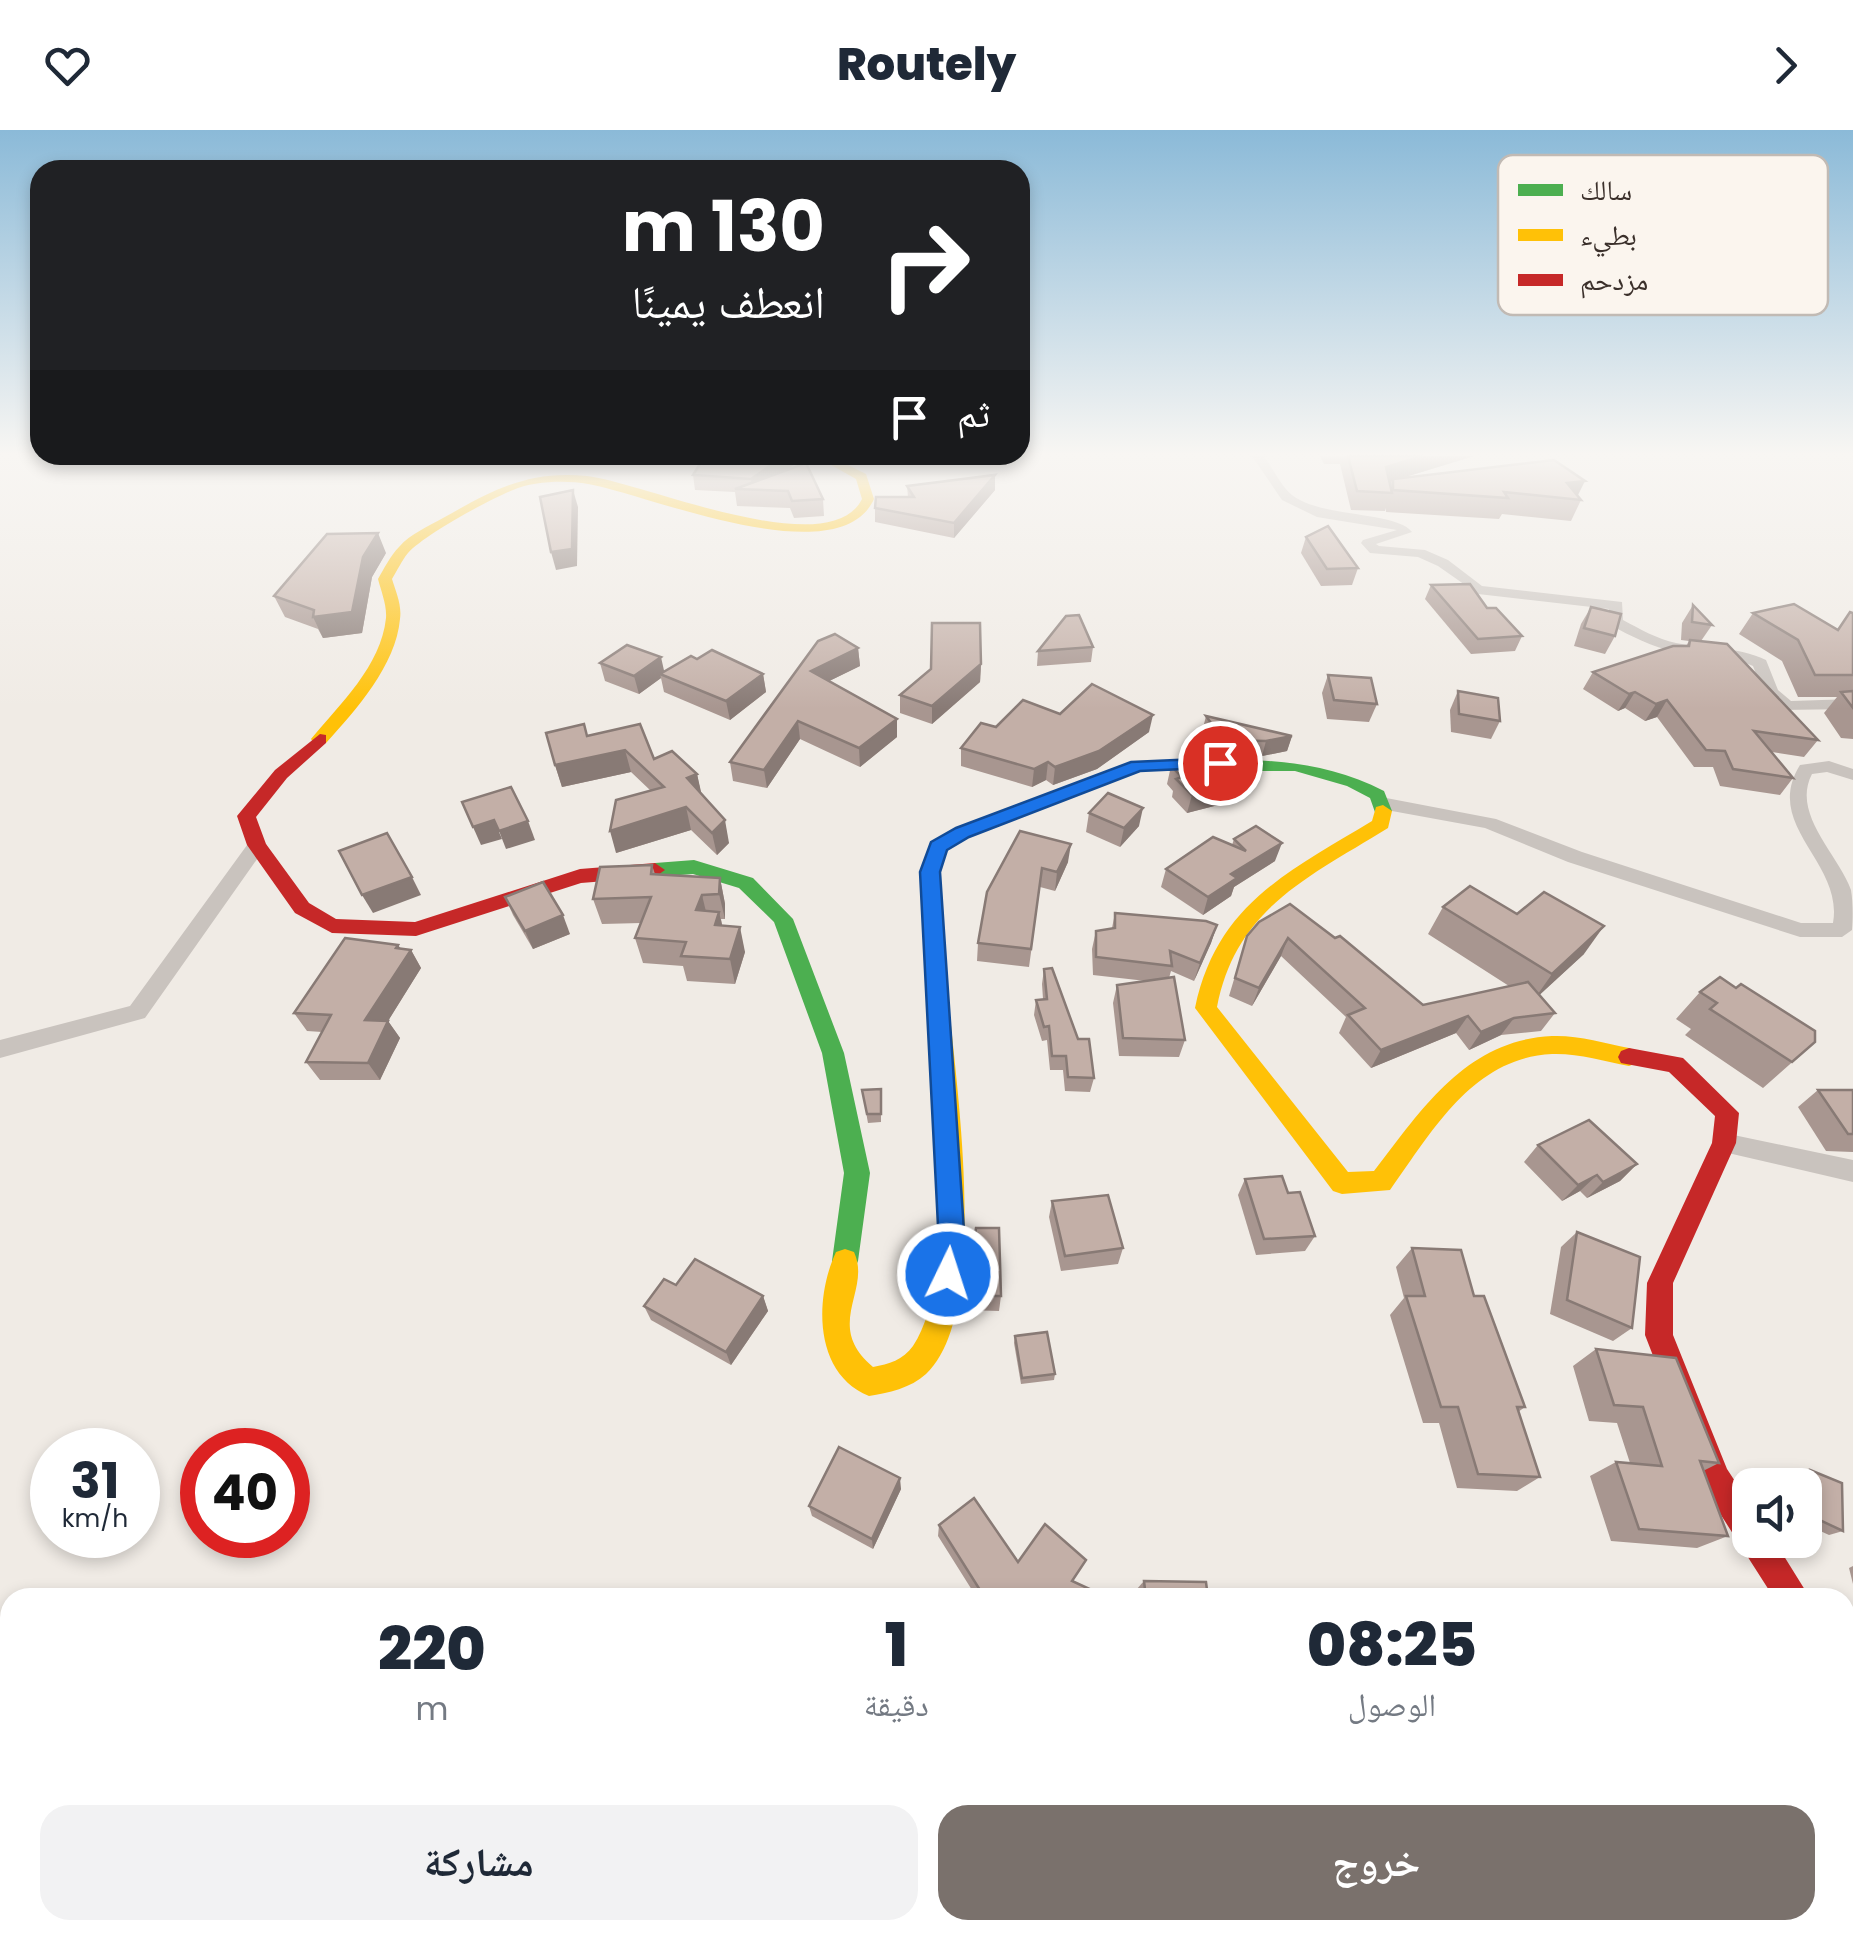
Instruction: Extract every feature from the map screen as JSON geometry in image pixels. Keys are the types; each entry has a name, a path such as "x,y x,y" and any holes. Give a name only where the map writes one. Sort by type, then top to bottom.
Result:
{"street":[{"path":"416,540 404,549 385,579 393,616 368,684 354,707 326,738 266,786 246,816 257,845 302,908 332,926 381,931 416,929 580,876 694,868 746,883 783,919 833,1053 856,1173 834,1335 848,1367 869,1382 899,1377 922,1358 938,1328 952,1246 930,872 938,846 962,832 1138,766 1296,766 1353,782 1378,795 1380,824 1313,866 1232,937 1212,973 1206,1008 1342,1183 1381,1182 1468,1072 1499,1053 1552,1046 1675,1064 1702,1086 1727,1113 1724,1144 1660,1283 1659,1336 1716,1480 1732,1504"},
{"path":"1377,540 1368,543 1375,550 1420,553 1442,563 1478,590 1617,604 1615,622 1639,635 1672,646 1742,653 1760,663 1771,692 1787,706 1853,704"},
{"path":"1381,803 1489,823 1575,858 1800,930 1842,930 1845,906 1833,873 1794,801 1798,778 1806,769 1829,766 1853,774"},
{"path":"0,1050 137,1012 257,845"},
{"path":"1724,1144 1853,1172"},
{"path":"1767,1558 1787,1588"}],"building":[{"path":"322,540 373,540 363,557 352,612 313,617 314,610 274,596"},
{"path":"549,540 572,540 572,549 551,552"},
{"path":"1308,540 1338,540 1358,568 1327,569"},
{"path":"1470,584 1487,608 1496,608 1522,636 1478,639 1431,585"},
{"path":"1794,604 1838,630 1853,613 1853,675 1815,675 1798,640 1753,613"},
{"path":"1693,605 1712,625 1692,622"},
{"path":"1591,607 1621,614 1615,636 1584,628"},
{"path":"1079,615 1093,647 1038,651 1066,616"},
{"path":"932,623 980,623 981,664 932,706 900,695 931,669"},
{"path":"835,634 858,648 811,671 897,719 859,748 798,721 764,770 730,762 818,641"},
{"path":"1690,640 1727,644 1818,740 1754,731 1793,778 1733,769 1725,751 1706,750 1667,700 1656,704 1635,692 1629,694 1593,672 1673,646 1689,646"},
{"path":"627,645 661,657 634,676 600,663"},
{"path":"712,650 763,674 726,701 660,674 691,656 697,659"},
{"path":"1328,675 1371,678 1377,704 1334,700"},
{"path":"1092,684 1153,715 1099,751 1055,767 1048,762 1034,769 961,748 981,723 996,727 1023,700 1060,714"},
{"path":"1458,691 1498,698 1500,721 1459,714"},
{"path":"1853,691 1853,708 1841,692"},
{"path":"1206,716 1292,736 1266,741 1223,740"},
{"path":"584,724 587,736 640,724 654,759 672,751 697,774 687,778 725,820 712,833 686,807 610,831 616,800 664,787 625,750 555,765 546,733"},
{"path":"1200,759 1227,786 1192,795 1176,779 1182,777 1171,766"},
{"path":"511,787 528,821 499,831 494,820 473,827 462,802"},
{"path":"1108,793 1143,808 1124,828 1089,813"},
{"path":"1256,826 1282,843 1231,874 1237,878 1208,897 1166,869 1213,837 1246,851 1234,839"},
{"path":"1020,831 1071,844 1057,872 1042,868 1031,949 978,943 987,892"},
{"path":"387,833 412,877 362,895 339,851"},
{"path":"652,865 651,874 720,878 719,894 702,895 696,910 719,912 715,925 740,927 730,959 681,956 686,942 635,938 651,897 593,899 600,867"},
{"path":"543,882 563,915 525,931 505,897"},
{"path":"1470,886 1517,914 1544,892 1604,926 1552,974 1443,907"},
{"path":"1290,904 1335,938 1340,936 1423,1005 1528,982 1555,1013 1514,1018 1481,1032 1468,1016 1381,1050 1348,1015 1365,1008 1288,938 1259,988 1235,978 1247,936 1259,922"},
{"path":"1115,913 1217,925 1200,963 1170,951 1172,966 1096,957 1096,931 1115,928"},
{"path":"345,938 411,950 365,1020 388,1021 368,1063 306,1062 331,1015 294,1013"},
{"path":"1052,968 1078,1039 1089,1039 1094,1078 1068,1077 1066,1056 1052,1056 1049,1026 1044,1027 1036,1000 1047,999 1044,969"},
{"path":"1174,977 1185,1040 1123,1038 1117,985"},
{"path":"1720,977 1736,988 1741,984 1815,1031 1815,1042 1792,1062 1710,1009 1717,1003 1700,992"},
{"path":"881,1089 881,1114 867,1114 862,1090"},
{"path":"1818,1090 1853,1090 1853,1134 1848,1134"},
{"path":"1589,1120 1637,1164 1603,1182 1597,1175 1578,1185 1538,1145"},
{"path":"1282,1176 1288,1193 1300,1192 1315,1236 1264,1239 1245,1179"},
{"path":"1108,1195 1123,1248 1065,1256 1052,1201"},
{"path":"976,1228 999,1228 1001,1296 966,1296"},
{"path":"1577,1232 1640,1257 1632,1328 1567,1300"},
{"path":"1412,1248 1461,1250 1474,1296 1484,1296 1525,1407 1517,1407 1540,1477 1478,1474 1458,1407 1441,1407 1406,1296 1425,1296"},
{"path":"695,1259 763,1296 726,1352 644,1306 664,1279 676,1285"},
{"path":"1047,1332 1055,1374 1022,1378 1015,1336"},
{"path":"1596,1349 1676,1358 1719,1463 1700,1461 1728,1536 1639,1529 1616,1462 1662,1466 1643,1407 1614,1405"},
{"path":"839,1447 900,1478 872,1539 809,1506"},
{"path":"1822,1475 1842,1483 1843,1531 1822,1521"},
{"path":"974,1498 1018,1562 1045,1524 1086,1560 1072,1581 1087,1588 979,1588 939,1525"},
{"path":"1144,1581 1206,1582 1207,1588 1145,1588"}],"traffic: fast":[{"path":"938,1004 930,872 938,846 963,832 1138,766 1296,766 1353,782 1378,795 1383,811"},
{"path":"655,870 694,867 746,883 783,919 833,1053 857,1173 845,1261"}],"traffic: slow":[{"path":"320,739 354,699 384,649 393,618 385,579 404,549 416,540"},
{"path":"1383,811 1381,824 1316,863 1255,910 1224,949 1206,1008 1342,1183 1381,1182 1452,1091 1496,1058 1523,1048 1553,1045 1629,1057"},
{"path":"845,1261 836,1313 838,1342 844,1356 869,1382 905,1372 922,1357 938,1327 947,1287 951,1188 938,1004"}],"traffic: jam":[{"path":"320,739 281,774 246,816 257,845 302,908 332,926 416,929 580,876 655,870"},
{"path":"1629,1057 1675,1064 1727,1113 1724,1143 1660,1283 1659,1335 1716,1479 1732,1504"},
{"path":"1767,1558 1787,1588"}],"route":[{"path":"948,1274 952,1246 930,872 938,846 962,832 1138,766 1220,763"}]}
